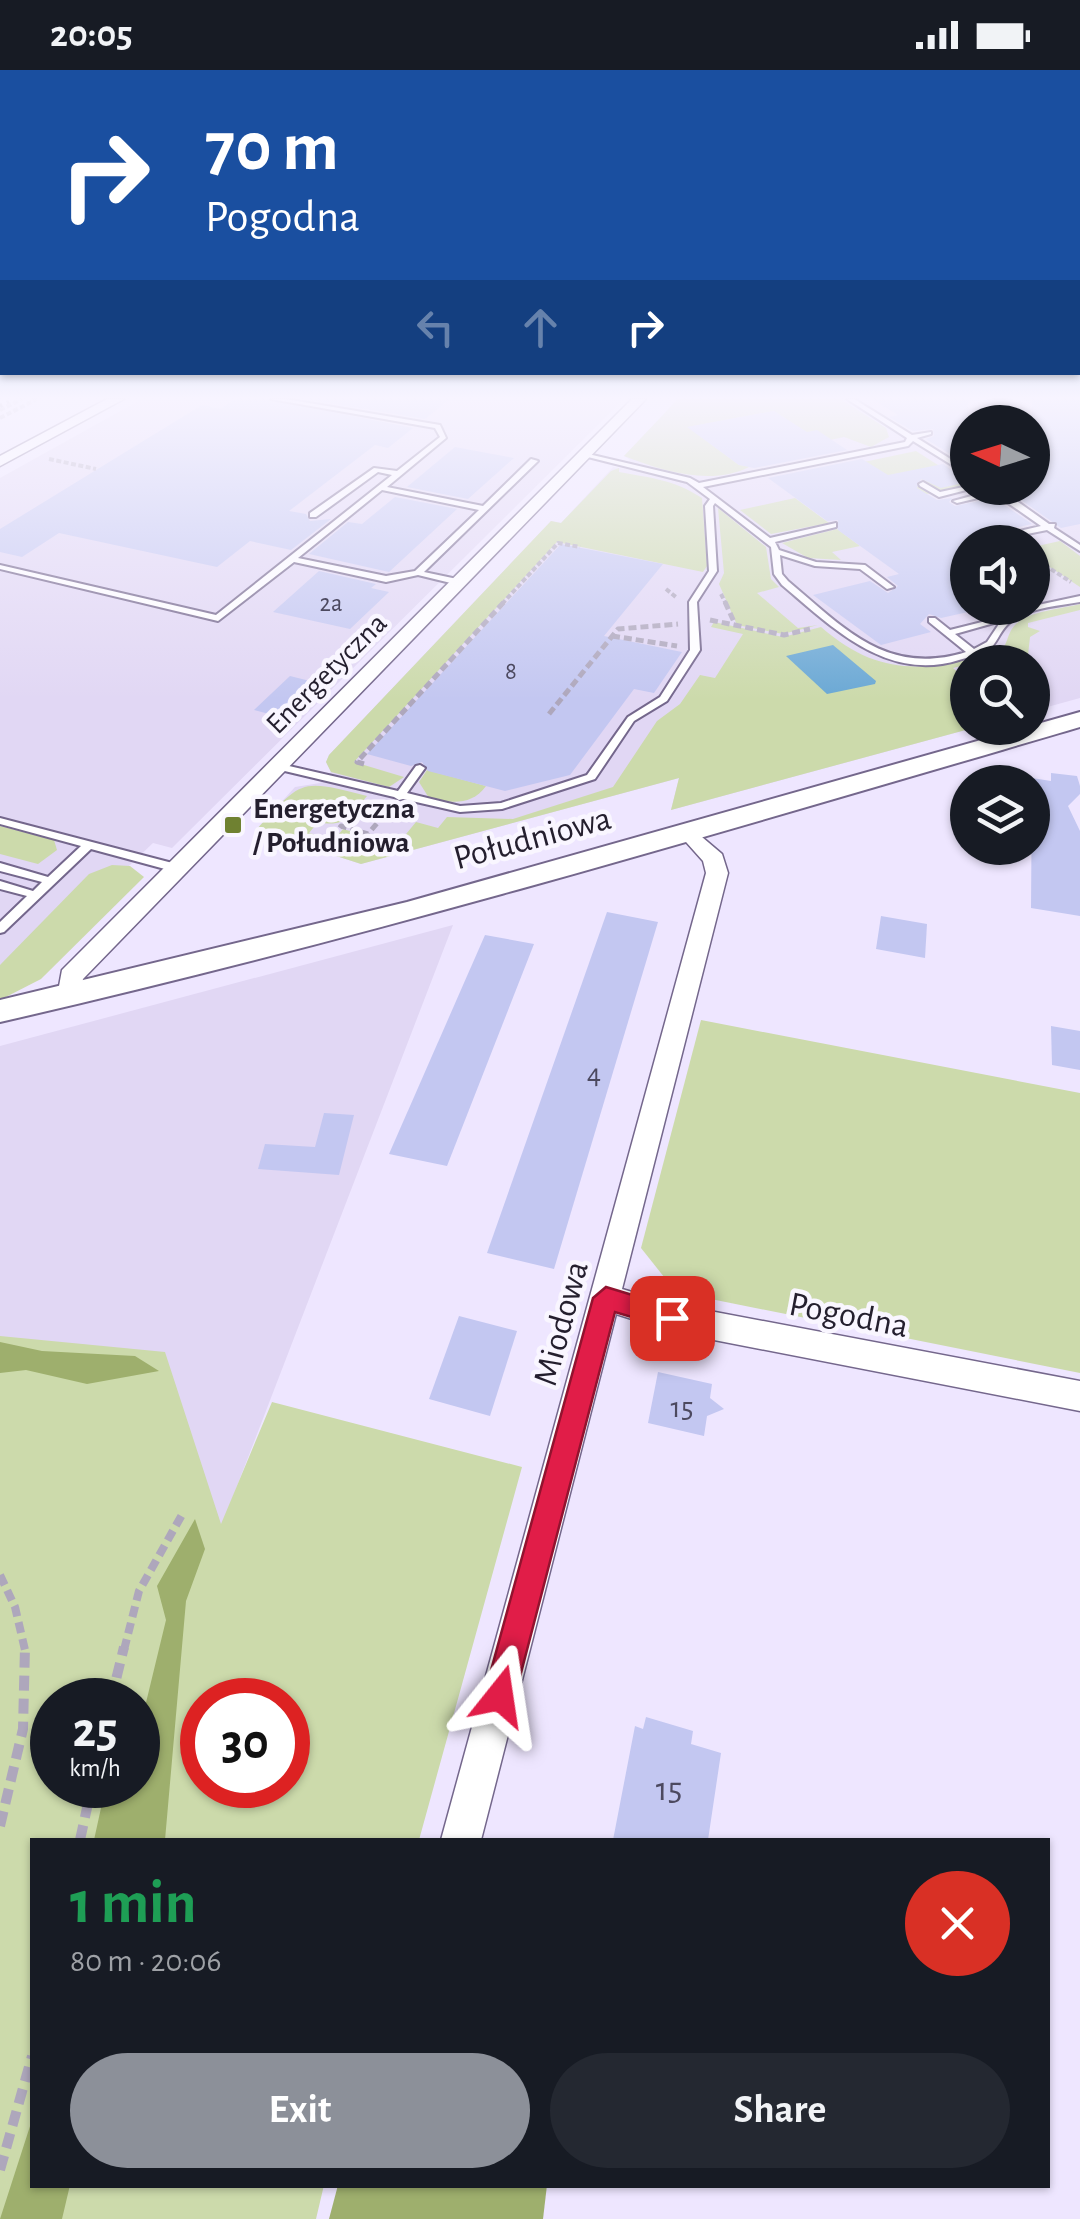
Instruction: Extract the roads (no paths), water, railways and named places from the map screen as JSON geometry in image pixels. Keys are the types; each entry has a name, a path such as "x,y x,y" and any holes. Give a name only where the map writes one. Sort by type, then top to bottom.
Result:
{"street":[{"name":"Energetyczna","path":"69,997 71,976 540,499"},
{"name":"Południowa","path":"0,1012 690,833 1080,719"},
{"name":"Miodowa","path":"462,1838 717,873 714,859 690,833"},
{"name":"Pogodna","path":"606,1298 672,1318 1080,1396"}],"lane":[{"path":"313,515 336,499"},
{"path":"324,518 347,499"},
{"path":"0,567 218,618 368,499"},
{"path":"438,499 486,509"},
{"path":"418,573 496,499"},
{"path":"276,766 398,797 480,810 590,777 631,720 664,698 695,650 694,602 713,571 709,506 714,499"},
{"path":"717,499 769,540 778,552 815,564 862,567 890,588"},
{"path":"1019,505 1080,549"},
{"path":"769,540 832,526"},
{"path":"778,552 778,574 785,583 878,656 920,664 950,657"},
{"path":"294,559 386,580 418,573 459,582"},
{"path":"1050,606 1080,599"},
{"path":"932,620 963,645"},
{"path":"948,633 977,625"},
{"path":"988,645 1003,625"},
{"path":"398,797 417,773"},
{"path":"0,821 176,868"},
{"path":"0,929 89,844"},
{"path":"0,867 50,881"},
{"path":"0,885 36,895"}],"water":[{"path":"833,645 875,684 827,694 786,656"}],"place":[{"name":"Energetyczna / Południowa","path":"233,825"}]}
